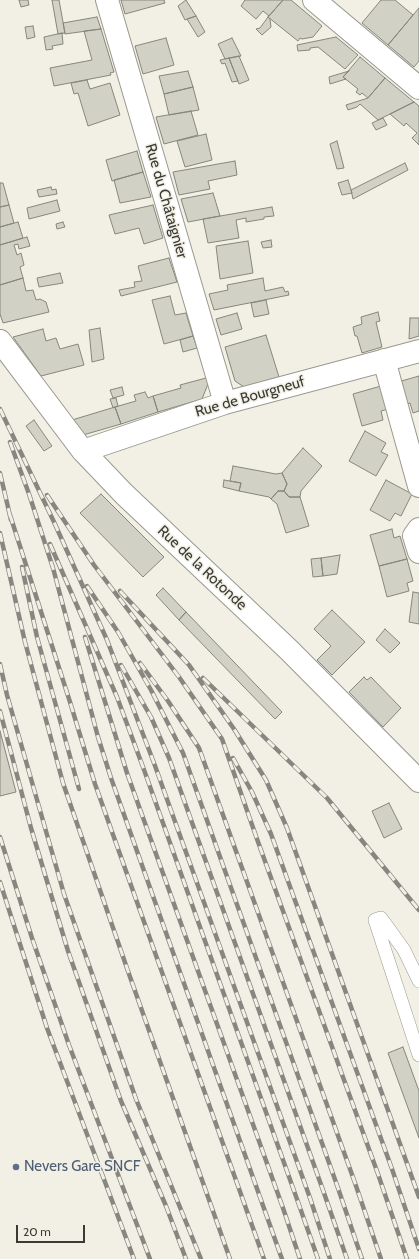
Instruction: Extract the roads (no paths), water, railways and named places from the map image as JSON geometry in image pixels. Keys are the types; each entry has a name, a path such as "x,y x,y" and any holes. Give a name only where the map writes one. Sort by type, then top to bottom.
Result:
{"street":[{"name":"Rue du Châtaignier","path":"107,0 225,402"},
{"path":"314,0 419,88"},
{"name":"Rue de la Rotonde","path":"0,341 83,451 124,494 290,650 419,781"},
{"name":"Rue de Bourgneuf","path":"83,451 225,402 419,351"},
{"path":"384,360 419,486"},
{"path":"419,529 414,536 419,552"}],"lane":[{"path":"419,981 404,950 381,918 375,920 419,1055"}],"railway":[{"path":"0,409 54,522 107,640 154,763 310,1198 330,1259"},
{"path":"10,442 53,568 98,737 111,778 282,1259"},
{"path":"0,473 11,520"},
{"path":"47,495 94,565 179,677 222,739 407,1259"},
{"path":"10,515 95,784 264,1259"},
{"path":"0,533 25,642 63,783 230,1259"},
{"path":"50,544 117,697 318,1259"},
{"path":"22,567 37,637 79,789"},
{"path":"87,586 118,632 151,690 183,753 362,1259"},
{"path":"120,591 189,665 234,729 266,780 287,828 419,1197"},
{"path":"85,637 127,773 300,1259"},
{"path":"140,663 168,701 199,748 381,1259"},
{"path":"0,664 7,695 64,894 136,1099 201,1259"},
{"path":"121,665 151,717 169,758 347,1259"},
{"path":"203,678 327,798 419,910"},
{"path":"0,711 31,828 68,951 121,1101 166,1206 186,1259"},
{"path":"233,758 252,792 271,834 392,1169 419,1249"},
{"path":"0,837 32,938 69,1045 150,1259"},
{"path":"0,882 47,1028 134,1259"}],"place":[{"name":"Nevers Gare SNCF","path":"16,1167"}]}
